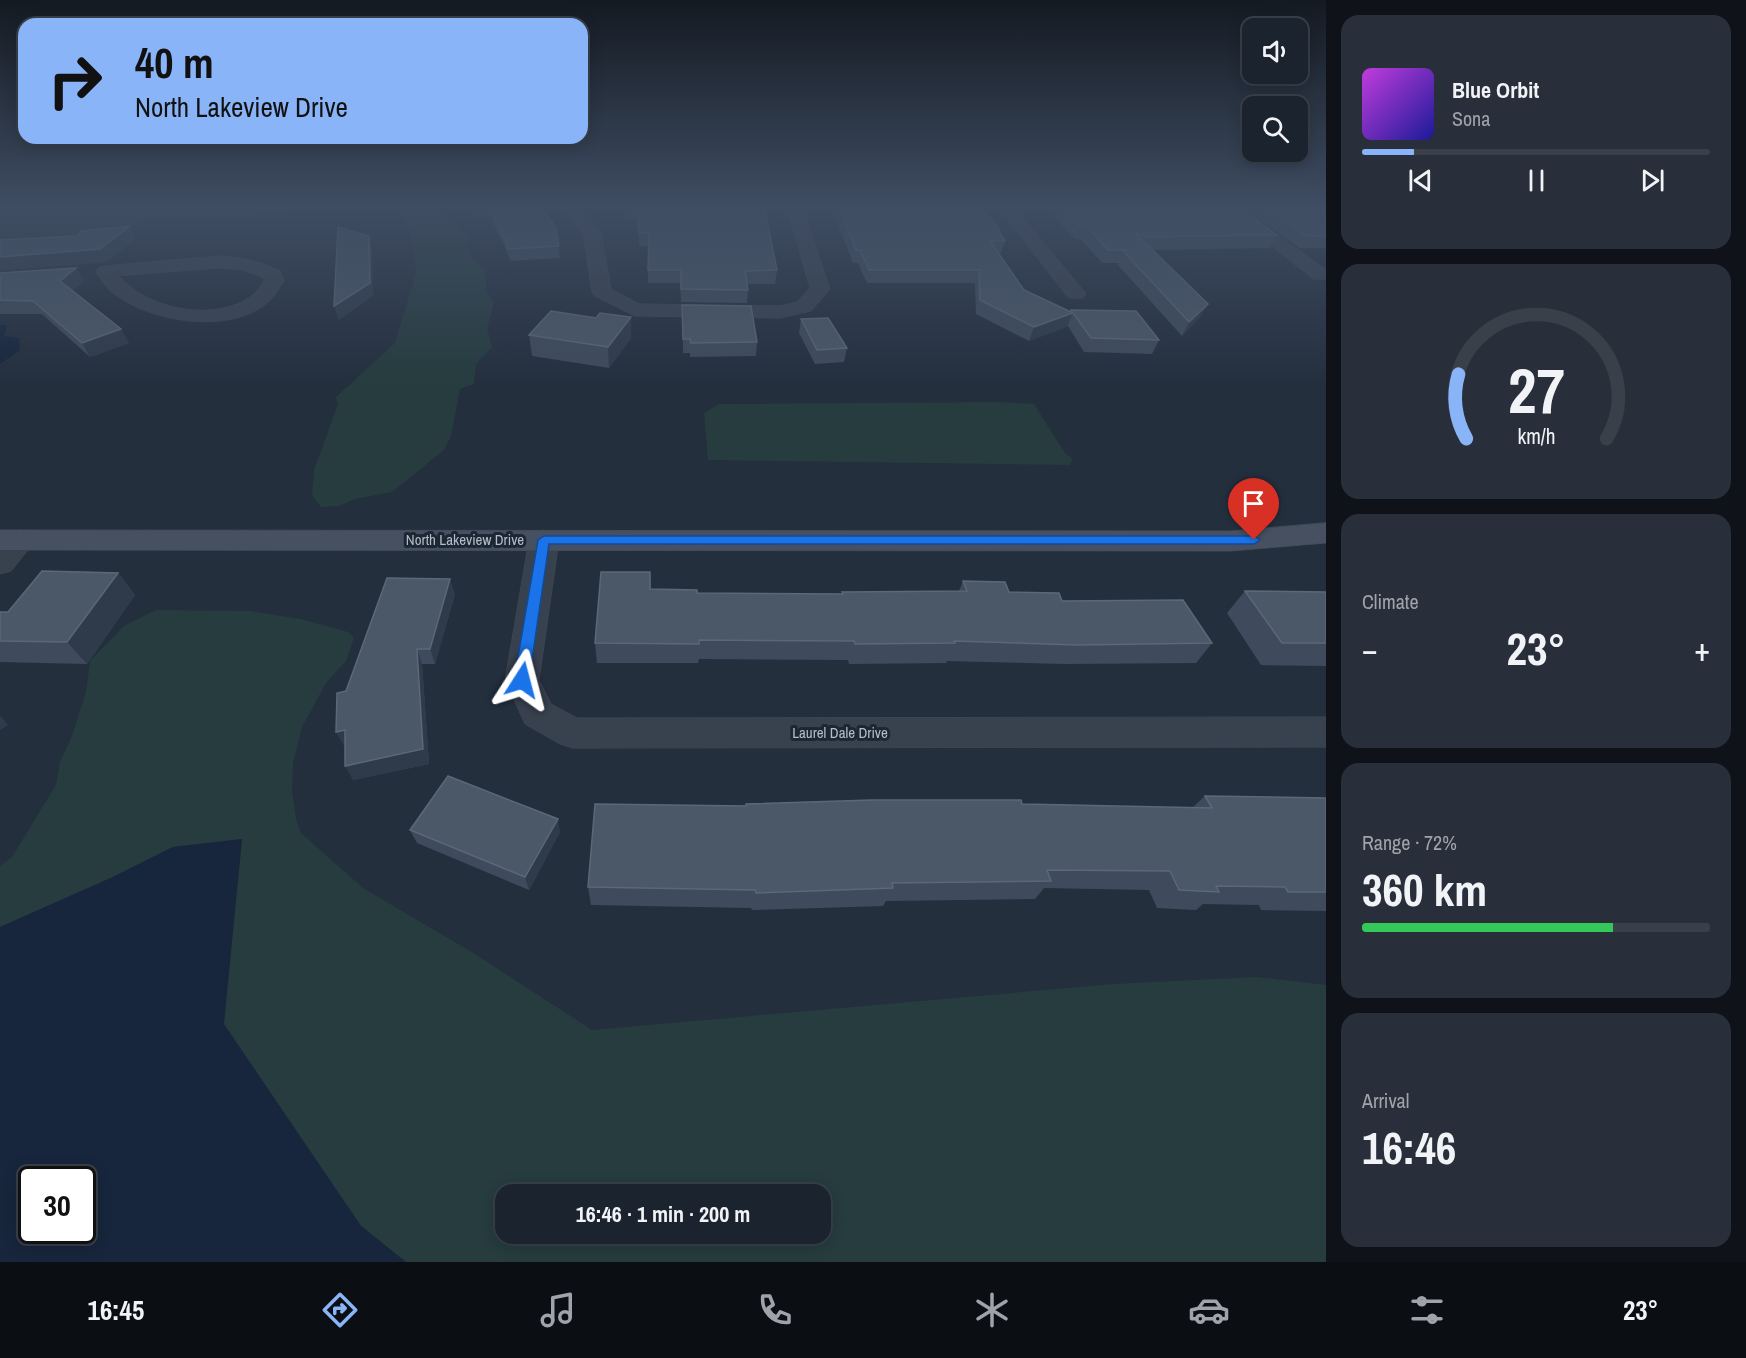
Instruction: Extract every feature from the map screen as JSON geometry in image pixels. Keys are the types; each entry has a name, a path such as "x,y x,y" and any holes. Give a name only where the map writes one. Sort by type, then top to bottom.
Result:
{"street":[{"path":"82,273 183,265"},
{"path":"105,272 117,289 139,303 168,311 205,316 226,315 253,304 265,295 274,281 273,275 249,265"},
{"path":"597,265 602,292 635,310 780,312 804,307 820,289 812,265"},
{"path":"1053,265 1076,294"},
{"path":"1306,265 1321,276"},
{"name":"North Lakeview Drive","path":"10,540 1231,541 1326,533"},
{"path":"0,564 10,540"},
{"name":"Laurel Dale Drive","path":"544,540 522,680 538,714 573,733 1326,732"}],"green space":[{"path":"415,265 479,265 485,271 487,292 494,303 487,328 492,347 476,364 474,384 460,389 451,436 444,450 392,492 355,499 339,506 321,507 312,495 314,470 338,404 336,397 395,343 416,273"},
{"path":"998,402 1034,404 1065,453 1073,459 1070,465 708,460 704,413 719,404"},
{"path":"156,610 249,611 301,619 348,632 354,638 346,661 326,683 302,727 293,763 292,790 296,819 301,833 363,888 475,954 592,1030 1113,984 1256,977 1326,985 1326,1262 406,1262 361,1226 223,1024 242,839 173,847 113,877 0,927 0,866 12,857 56,785 60,762 72,736 86,692 90,661 124,626"}],"water":[{"path":"0,325 7,325 4,336 19,338 20,350 0,364"},
{"path":"242,839 224,1024 361,1226 406,1262 0,1262 0,927 113,877 173,847"}],"building":[{"path":"336,265 370,265 370,283 334,306"},
{"path":"648,265 776,265 777,270 745,271 748,290 681,289 681,270 648,270"},
{"path":"867,265 1007,265 1024,290 1073,313 1034,327 980,300 979,270 869,270"},
{"path":"1136,265 1168,265 1208,304 1189,322"},
{"path":"76,268 60,281 121,329 82,343 33,301 0,300 0,273"},
{"path":"682,305 751,306 757,342 691,343 690,339 683,339"},
{"path":"1071,310 1136,311 1159,340 1091,338"},
{"path":"551,311 596,318 600,313 631,317 608,347 529,335"},
{"path":"828,318 847,348 817,350 801,319"},
{"path":"42,571 118,573 67,642 0,641 0,612 8,612"},
{"path":"601,572 650,572 650,589 697,590 697,593 843,594 842,592 967,591 963,581 1005,582 1009,592 1059,593 1062,601 1183,600 1212,643 1077,645 954,641 955,643 855,644 854,641 699,640 699,644 595,643"},
{"path":"387,578 450,579 430,649 417,649 423,749 345,766 345,730 336,732 337,693 346,691"},
{"path":"1245,591 1326,592 1326,643 1282,643"},
{"path":"448,776 558,819 525,877 410,830"},
{"path":"1205,796 1326,798 1326,892 1288,892 1285,887 1216,886 1219,892 1179,890 1170,871 1047,870 1051,881 892,883 893,888 756,893 755,890 588,887 595,804 746,806 746,804 872,800 1021,800 1022,804 1212,808"}],"route":[{"path":"522,680 544,540 1254,540"}]}
